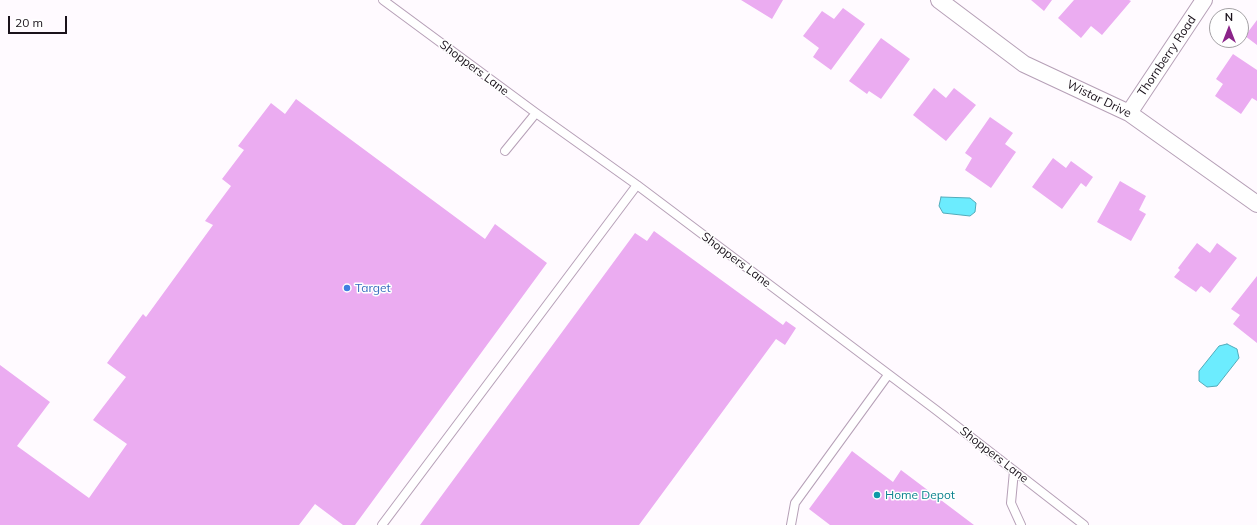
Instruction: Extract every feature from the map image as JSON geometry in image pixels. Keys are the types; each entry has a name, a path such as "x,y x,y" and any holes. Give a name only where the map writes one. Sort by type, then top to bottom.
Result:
{"street":[{"name":"Wistar Drive","path":"938,0 1024,64 1130,113 1257,204"},
{"name":"Thornberry Road","path":"1130,113 1204,0"}],"lane":[{"name":"Shoppers Lane","path":"383,0 536,113 637,185 1084,525"},
{"path":"505,150 536,113"},
{"path":"382,525 637,185"},
{"path":"790,525 795,503 888,375"},
{"path":"1014,471 1011,502 1021,525"}],"water":[{"path":"941,197 970,198 976,203 975,212 970,216 943,213 939,206"},
{"path":"1227,344 1237,349 1239,358 1217,386 1207,387 1199,381 1199,371 1219,346"}],"building":[{"path":"741,0 783,0 772,19"},
{"path":"1031,0 1052,0 1044,11"},
{"path":"1074,0 1131,1 1102,35 1091,26 1081,38 1058,18"},
{"path":"843,8 865,24 831,70 813,57 819,48 803,36 822,11 834,19"},
{"path":"1257,20 1257,45 1249,39 1249,31"},
{"path":"881,38 910,59 881,99 869,91 867,94 849,81"},
{"path":"1233,54 1257,70 1257,101 1252,98 1241,114 1215,96 1223,84 1216,79"},
{"path":"934,88 946,98 954,88 976,105 946,141 913,115"},
{"name":"Target","path":"296,99 485,239 495,224 547,263 355,525 343,525 315,504 299,525 0,525 0,365 50,402 17,446 89,498 127,444 93,420 126,377 107,363 143,314 146,317 213,225 205,221 231,186 222,179 244,150 238,146 271,103 285,114"},
{"path":"990,117 1013,133 1005,144 1016,152 991,188 965,170 972,158 965,153"},
{"path":"1053,158 1066,168 1071,161 1093,177 1086,187 1081,183 1062,209 1032,187"},
{"path":"1120,181 1146,196 1139,210 1146,214 1131,241 1097,222"},
{"path":"654,231 783,325 786,321 796,328 785,345 776,339 639,525 420,525 635,233 647,241"},
{"path":"1197,243 1210,253 1217,243 1237,258 1210,293 1201,286 1196,292 1174,277 1180,270 1178,268"},
{"path":"1257,276 1257,343 1233,324 1240,315 1231,309"},
{"name":"Home Depot","path":"852,451 893,482 901,470 974,525 830,525 809,509"}],"place":[{"name":"Target","path":"347,288"},
{"name":"Home Depot","path":"877,495"}]}
